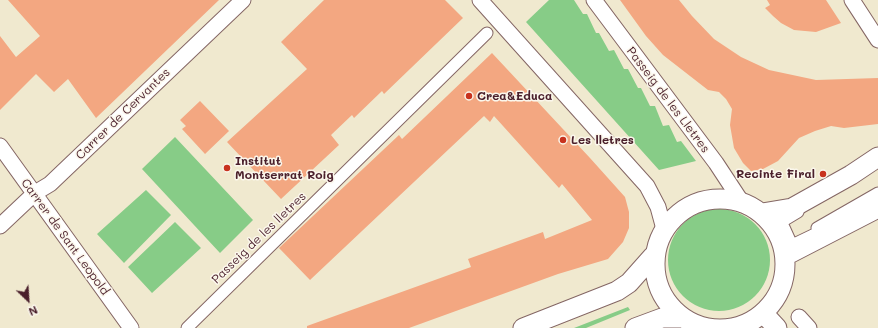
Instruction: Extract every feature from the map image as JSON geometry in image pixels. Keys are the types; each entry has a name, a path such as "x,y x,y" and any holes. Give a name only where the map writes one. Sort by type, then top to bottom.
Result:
{"street":[{"name":"Carrer de Cervantes","path":"0,226 35,193 50,184 243,0"},
{"path":"480,0 648,186 658,207 664,229"},
{"name":"Passeig de les Lletres","path":"594,0 716,163 741,201"},
{"path":"852,0 878,40"},
{"name":"Passeig de les lletres","path":"187,328 487,33"},
{"name":"Carrer de Sant Leopold","path":"0,146 131,328"},
{"path":"762,213 792,208 852,175 878,157"},
{"path":"878,165 824,199 783,221 782,223 790,242 792,245 819,232 817,228 878,193"},
{"path":"523,328 617,292 629,284 653,256 664,229 684,210 708,200 741,201 762,213 779,234 785,256 782,282 764,314 738,326 719,328 700,324 683,318 662,318 635,328"},
{"path":"785,256 878,208"},
{"path":"653,256 655,279 664,300 683,318"},
{"path":"764,314 777,328"},
{"path":"799,317 809,328"}],"green space":[{"path":"549,0 574,0 583,14 587,14 596,33 599,33 609,51 614,50 624,69 628,69 638,88 641,88 650,106 655,106 663,126 669,125 677,142 681,141 696,161 659,170 526,22"},
{"path":"175,137 253,220 220,253 142,169"},
{"path":"146,190 171,215 124,263 97,234"},
{"path":"719,209 739,212 748,217 762,231 767,240 770,260 767,280 762,289 748,303 739,308 719,311 699,308 690,303 676,289 671,280 668,260 671,240 676,231 690,217 699,212"},
{"path":"175,222 201,248 152,293 128,267"},
{"path":"628,307 630,310 586,328 574,328"}],"building":[{"path":"8,0 219,0 96,118 68,79 54,92 36,74 0,110 0,36 16,57 40,36"},
{"path":"324,0 445,0 463,18 384,94 382,91 354,118 352,115 331,135 339,145 281,199 227,142 307,69 281,42"},
{"path":"620,0 679,0 714,39 741,57 769,70 816,80 878,78 878,124 844,128 831,126 815,131 799,138 778,161 763,169 751,171 743,163 734,148 730,125 732,109 726,99 719,92 708,90 663,55 646,36"},
{"path":"767,0 826,0 841,23 816,32 794,30 781,23 765,8 770,5"},
{"path":"492,53 625,197 629,212 629,228 623,242 608,259 558,274 409,328 307,328 307,326 471,267 468,259 543,232 545,239 592,220 562,184 559,188 494,116 490,122 484,116 310,280 279,248 399,135 402,139"},
{"path":"200,101 229,131 205,154 182,129 186,126 180,120"}],"place":[{"name":"Crea&Educa","path":"469,96"},
{"name":"Les lletres","path":"563,140"},
{"name":"Institut Montserrat Roig","path":"227,168"},
{"name":"Recinte Firal","path":"823,174"}]}
